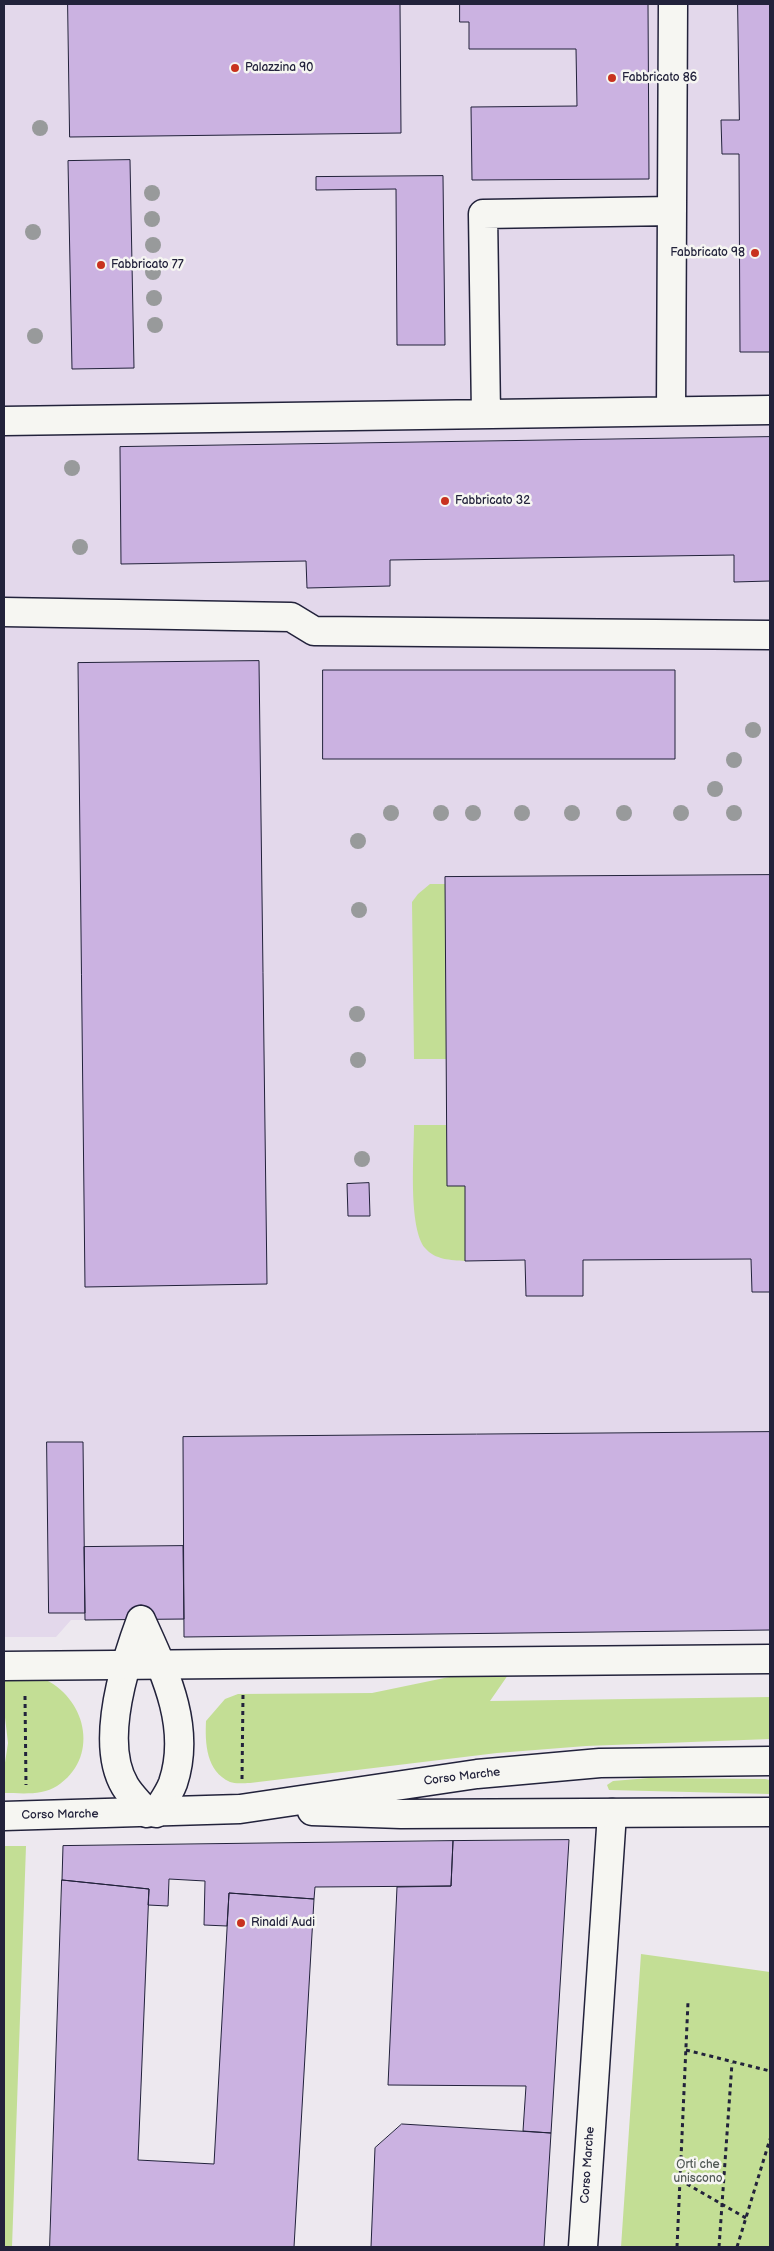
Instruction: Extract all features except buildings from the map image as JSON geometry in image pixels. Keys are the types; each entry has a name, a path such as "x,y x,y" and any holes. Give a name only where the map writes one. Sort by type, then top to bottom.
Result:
{"main road":[{"path":"670,411 673,4"},
{"path":"486,414 482,214 672,211"},
{"path":"4,422 770,410"},
{"path":"4,612 291,617 314,631 770,635"},
{"path":"141,1620 162,1665 177,1713 180,1758 172,1785 151,1813 125,1786 115,1760 115,1716 125,1665 141,1620"},
{"path":"4,1666 770,1660"},
{"name":"Corso Marche","path":"4,1816 151,1813 241,1796 600,1763 770,1761"},
{"path":"241,1796 401,1814 770,1812"},
{"name":"Corso Marche","path":"583,2247 612,1813"}],"path":[{"path":"25,1690 26,1792"},
{"path":"241,1796 243,1695"},
{"path":"677,2247 688,2002"},
{"path":"686,2050 770,2071"},
{"path":"720,2247 732,2063"},
{"path":"738,2247 770,2138"},
{"path":"680,2180 746,2218"}],"shaded area":[{"path":"4,4 770,4 770,1630 184,1637 184,1619 71,1620 56,1637 4,1637"}],"green space":[{"path":"430,884 445,884 446,1059 414,1059 412,902"},
{"path":"414,1125 447,1125 447,1186 465,1186 465,1261 444,1259 434,1255 425,1248 420,1238 416,1224 413,1190"},
{"path":"508,1675 490,1701 770,1697 770,1739 586,1746 497,1753 250,1783 232,1783 222,1777 216,1771 209,1756 206,1721 225,1699 238,1694 372,1693 454,1676"},
{"path":"46,1680 60,1689 71,1702 79,1716 83,1731 83,1746 79,1761 70,1775 51,1789 31,1793 4,1793 4,1769 8,1743 4,1709 4,1681"},
{"path":"649,1778 765,1779 770,1780 770,1794 609,1790 607,1785 613,1781"},
{"path":"4,1846 26,1846 12,2247 4,2247"},
{"name":"Orti che uniscono","path":"641,1954 770,1972 770,2247 621,2247"}],"place":[{"name":"Palazzina 90","path":"235,68"},
{"name":"Fabbricato 86","path":"612,78"},
{"name":"Fabbricato 98","path":"755,253"},
{"name":"Fabbricato 77","path":"101,265"},
{"name":"Fabbricato 32","path":"445,501"},
{"name":"Rinaldi Audi","path":"241,1923"}]}
